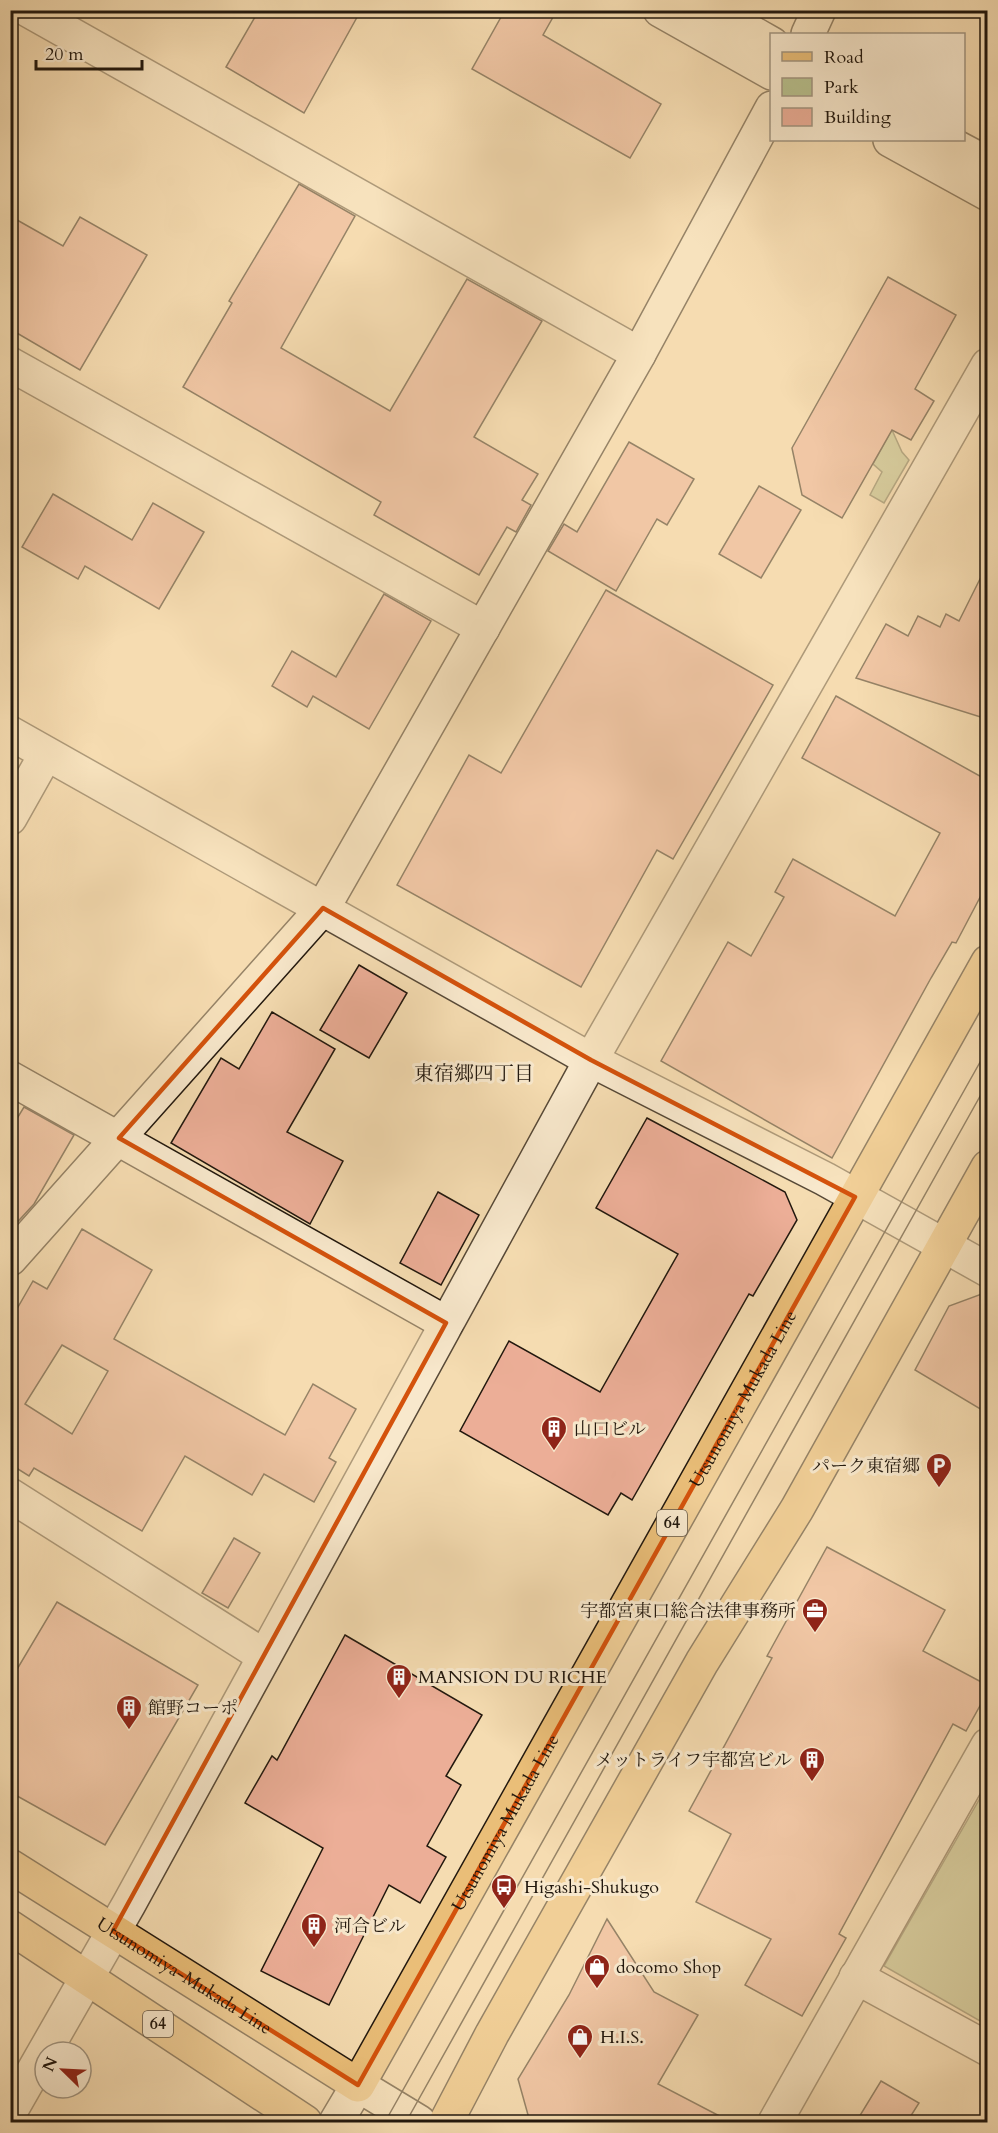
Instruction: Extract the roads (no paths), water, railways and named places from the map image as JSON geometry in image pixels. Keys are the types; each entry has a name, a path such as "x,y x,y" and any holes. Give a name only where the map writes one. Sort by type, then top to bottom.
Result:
{"main road":[{"name":"Utsunomiya Mukada Line","path":"358,2085 987,962"},
{"path":"446,2122 492,2034 702,1662 797,1509 987,1167"},
{"name":"Utsunomiya-Mukada Line","path":"10,1866 358,2085"},
{"name":"64","path":"10,1927 304,2122"}],"street":[{"path":"28,10 639,354"},
{"path":"660,10 770,72"},
{"path":"712,10 770,43"},
{"path":"808,33 819,10"},
{"path":"10,1259 323,908 639,354 770,110"},
{"path":"892,141 987,194"},
{"path":"945,141 987,164"},
{"path":"10,364 483,628"},
{"path":"10,2112 113,1931 591,1060 987,365"},
{"path":"10,734 591,1060 855,1197 987,1270"},
{"path":"10,818 46,754"},
{"path":"10,1078 446,1323"},
{"path":"10,1495 264,1656"},
{"path":"775,2122 987,1745"},
{"path":"856,1977 987,2049"},
{"path":"336,2122 358,2085 419,2122"}],"tram line":[{"path":"385,2122 988,1048"},
{"path":"406,2122 988,1082"}],"place":[{"name":"山口ビル","path":"554,1452"},
{"name":"パーク東宿郷","path":"939,1489"},
{"name":"宇都宮東口総合法律事務所","path":"815,1634"},
{"name":"MANSION DU RICHE","path":"399,1700"},
{"name":"館野コーポ","path":"129,1731"},
{"name":"メットライフ宇都宮ビル","path":"812,1783"},
{"name":"Higashi-Shukugo","path":"504,1910"},
{"name":"河合ビル","path":"314,1949"},
{"name":"docomo Shop","path":"597,1990"},
{"name":"H.I.S.","path":"580,2060"}],"district":[{"name":"東宿郷四丁目","path":"474,1073"}]}
